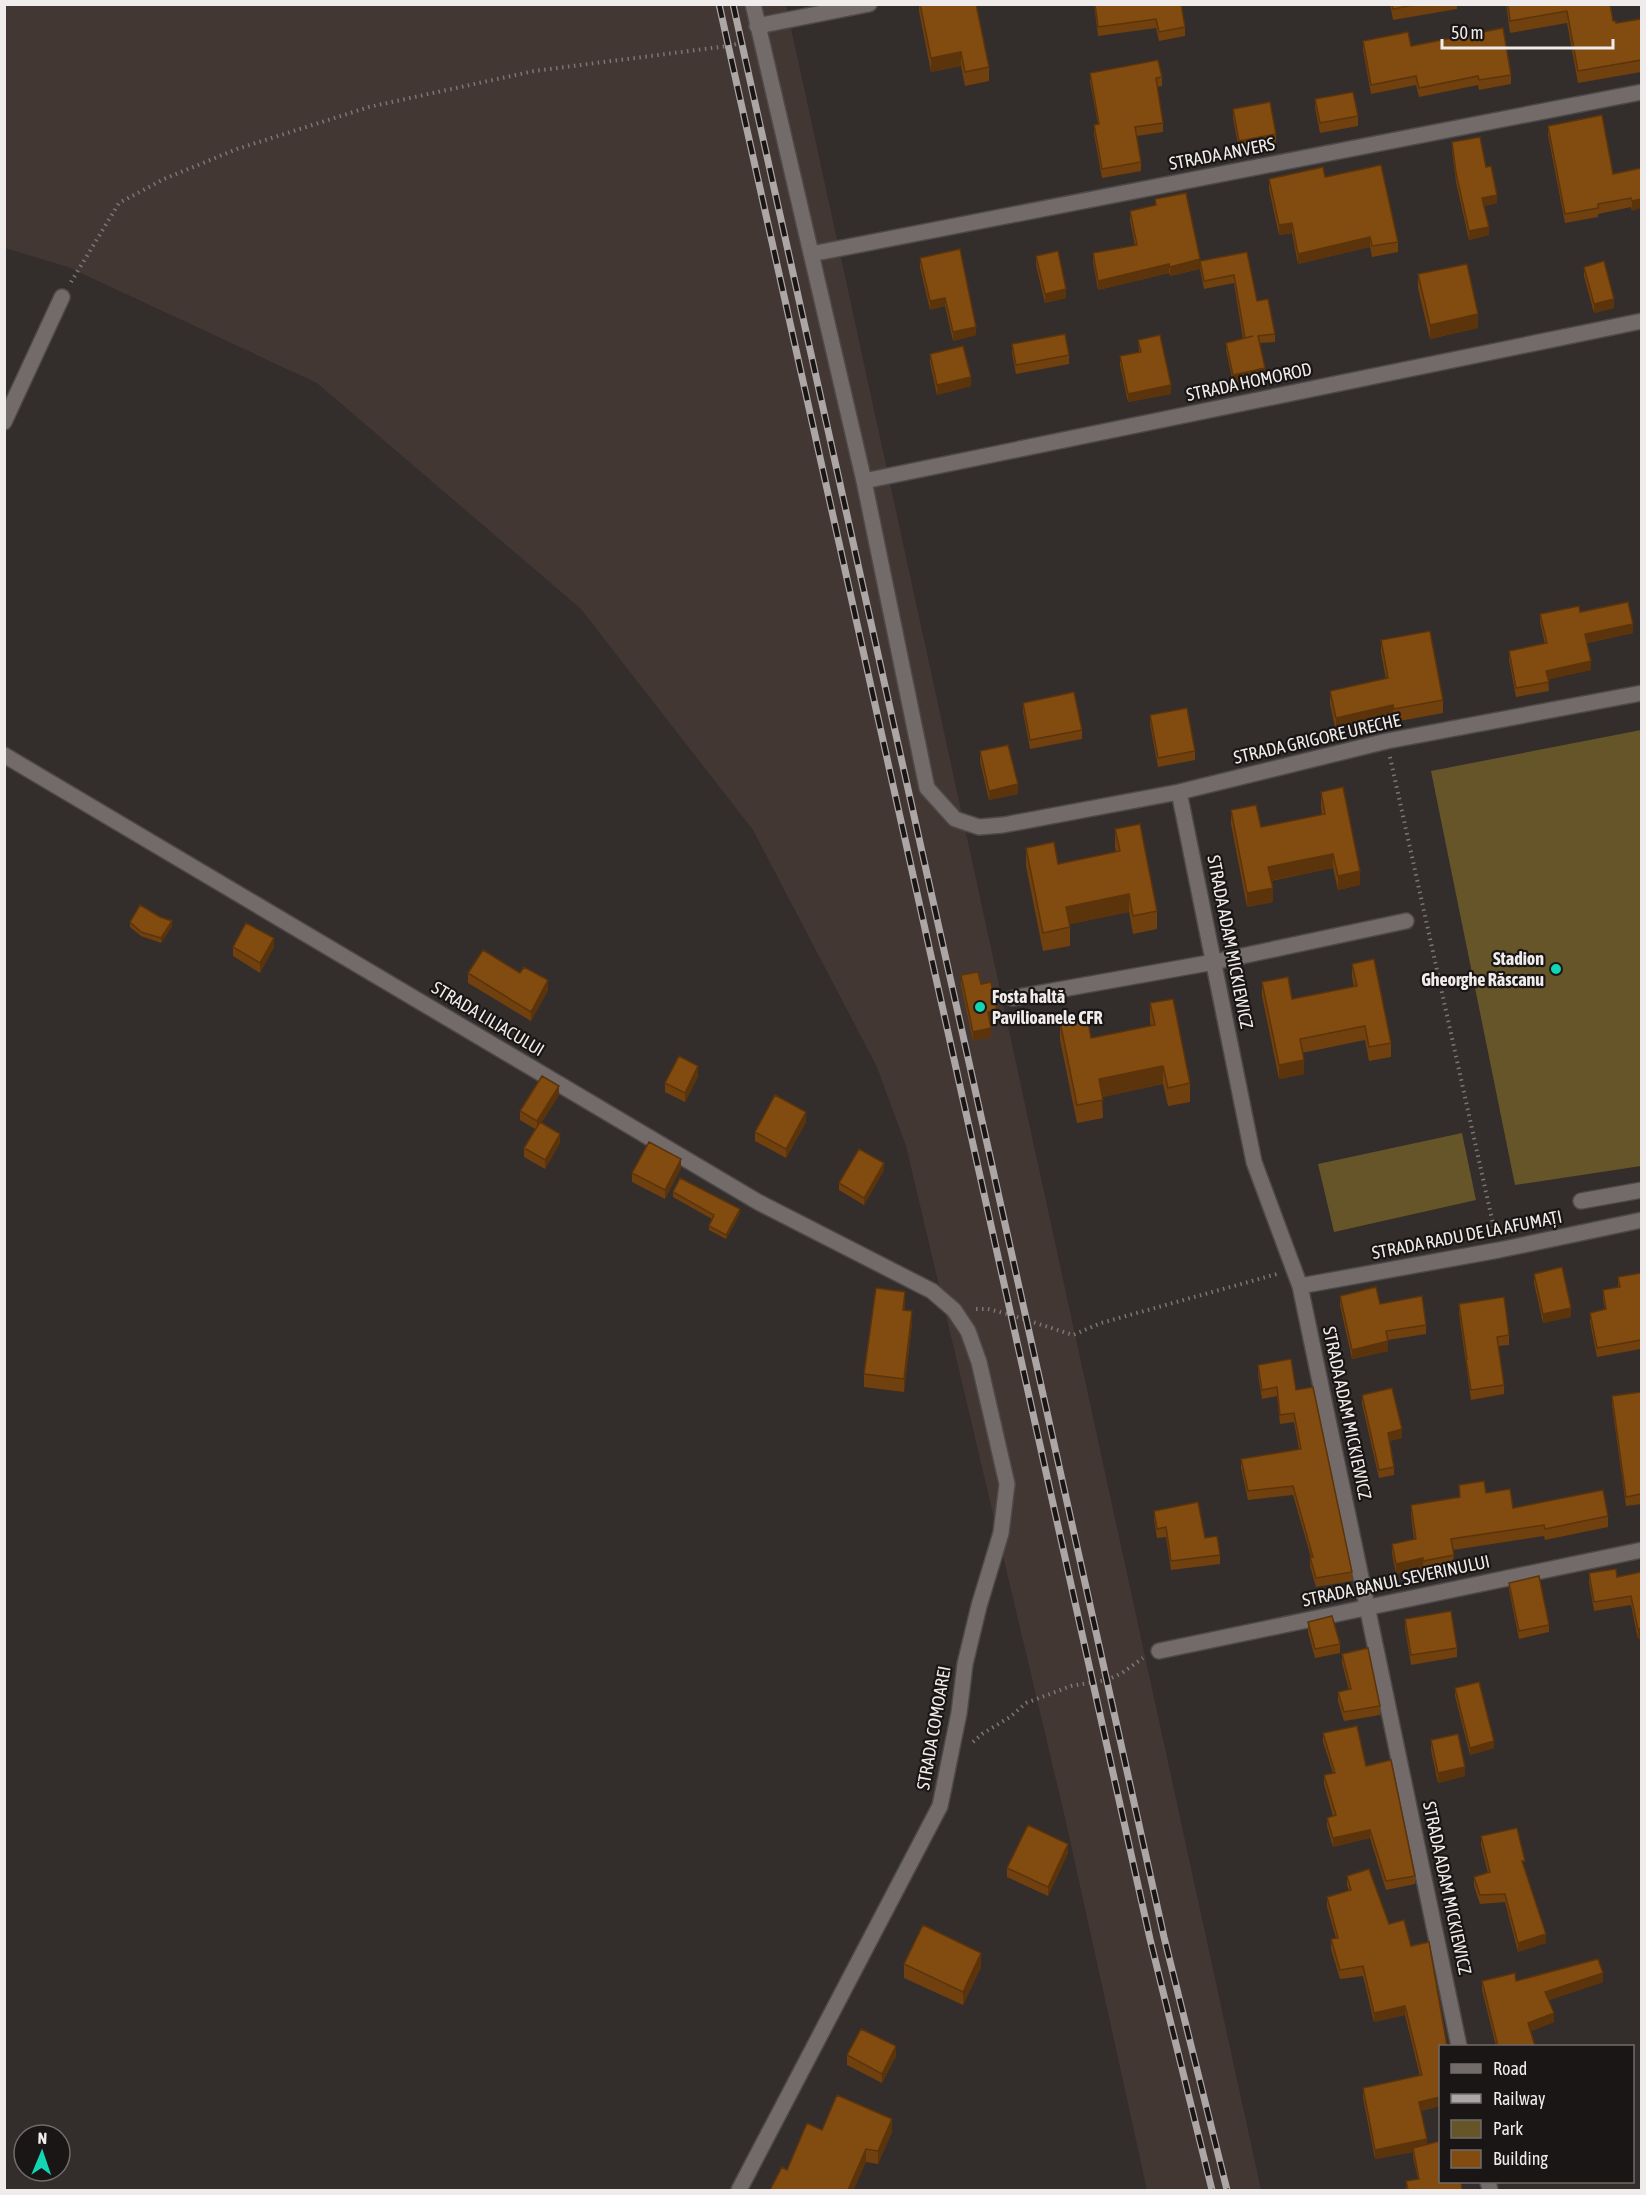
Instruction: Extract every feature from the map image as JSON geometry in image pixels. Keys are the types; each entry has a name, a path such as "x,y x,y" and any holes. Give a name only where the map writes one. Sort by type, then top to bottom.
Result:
{"street":[{"name":"STRADA GRIGORE URECHE","path":"753,4 864,481 927,788 956,819 979,827 1003,825 1179,792 1387,741 1641,693"},
{"path":"757,26 869,4"},
{"name":"STRADA ANVERS","path":"811,254 1641,92"},
{"path":"4,422 62,297"},
{"name":"STRADA HOMOROD","path":"864,481 1641,321"},
{"name":"STRADA LILIACULUI","path":"4,755 758,1202 932,1291 954,1310"},
{"name":"STRADA ADAM MICKIEWICZ","path":"1179,792 1254,1162 1300,1286 1459,2045"},
{"path":"1013,998 1214,962 1406,921"},
{"path":"1581,1201 1641,1190"},
{"name":"STRADA RADU DE LA AFUMAȚI","path":"1300,1286 1499,1250 1641,1220"},
{"name":"STRADA COMOAREI","path":"739,2190 940,1806 950,1762 965,1664 979,1606 1001,1533 1007,1484 979,1362 968,1331 954,1310"},
{"name":"STRADA BANUL SEVERINULUI","path":"1159,1651 1641,1550"}],"path":[{"path":"62,297 119,203 164,179 237,149 369,106 534,71 741,43 757,26"},
{"path":"1387,741 1499,1250"},
{"path":"954,1310 988,1309 1073,1335 1101,1323 1294,1269"},
{"path":"950,1762 982,1734 1010,1717 1026,1702 1071,1686 1107,1680 1139,1659 1159,1651"}],"shaded area":[{"path":"4,5 786,5 1261,2190 1147,2190 1066,1822 906,1146 877,1067 753,830 581,609 317,383 68,267 5,248"}],"green space":[{"name":"Stadion Gheorghe Răscanu","path":"1641,730 1641,1166 1515,1185 1431,771"},
{"path":"1462,1133 1476,1200 1334,1232 1318,1164"}],"building":[{"path":"920,4 976,4 989,67 965,72 961,52 931,58"},
{"path":"1095,4 1181,4 1185,27 1159,32 1156,19 1098,27"},
{"path":"1392,4 1419,4 1393,9"},
{"path":"1508,4 1610,4 1613,21 1616,23 1641,19 1641,60 1578,71 1567,11 1510,21"},
{"path":"1503,28 1511,75 1479,80 1478,76 1419,88 1416,76 1371,85 1363,41 1408,32 1411,46"},
{"path":"1158,60 1162,77 1156,78 1163,123 1135,127 1141,162 1102,169 1094,125 1099,124 1090,73"},
{"path":"1353,92 1358,116 1320,123 1315,99"},
{"path":"1270,102 1276,134 1239,141 1233,109"},
{"path":"1602,115 1613,174 1641,168 1641,199 1632,201 1631,198 1598,204 1598,208 1565,214 1548,126"},
{"path":"1480,137 1486,167 1491,166 1497,195 1482,198 1489,227 1469,231 1456,173 1452,142"},
{"path":"1381,165 1398,242 1372,246 1370,237 1298,254 1292,223 1279,225 1269,179 1323,167 1325,177"},
{"path":"1186,193 1200,259 1098,281 1093,253 1137,245 1130,211 1156,205 1155,199"},
{"path":"960,249 976,327 953,332 945,298 930,301 920,258"},
{"path":"1058,251 1066,289 1045,294 1036,256"},
{"path":"1247,252 1257,301 1268,299 1275,334 1258,336 1265,368 1233,375 1226,343 1253,336 1245,338 1234,275 1204,281 1200,261"},
{"path":"1604,261 1614,299 1594,304 1584,267"},
{"path":"1467,264 1478,314 1430,325 1418,274"},
{"path":"1065,334 1069,355 1016,365 1012,344"},
{"path":"1160,335 1171,385 1128,394 1120,356 1141,352 1138,340"},
{"path":"963,346 971,377 937,385 930,354"},
{"path":"1628,602 1633,624 1585,634 1591,661 1546,671 1549,682 1516,688 1509,651 1547,643 1540,614 1579,606 1580,612"},
{"path":"1430,631 1443,700 1394,709 1393,705 1336,718 1330,691 1388,678 1381,640"},
{"path":"1074,692 1082,730 1030,740 1023,703"},
{"path":"1187,708 1195,751 1158,758 1150,715"},
{"path":"1008,745 1018,784 989,791 980,751"},
{"path":"1343,787 1360,871 1338,876 1333,854 1268,867 1273,888 1247,893 1231,810 1256,805 1261,827 1325,814 1321,792"},
{"path":"1140,824 1157,911 1133,916 1129,894 1066,907 1070,927 1043,933 1026,848 1054,842 1058,864 1120,851 1115,829"},
{"path":"140,905 172,921 161,938 141,932 130,922"},
{"path":"246,923 274,938 260,963 233,947"},
{"path":"483,950 520,973 524,967 548,980 531,1012 468,973"},
{"path":"1374,959 1391,1043 1369,1047 1365,1026 1300,1039 1304,1060 1279,1065 1262,982 1288,977 1292,999 1357,986 1352,964"},
{"name":"Fosta haltă Pavilioanele CFR","path":"978,972 981,984 991,982 997,1010 988,1012 991,1028 973,1032 961,975"},
{"path":"1173,999 1190,1083 1168,1088 1163,1066 1099,1079 1103,1100 1077,1105 1060,1022 1087,1016 1091,1038 1155,1025 1150,1003"},
{"path":"679,1056 698,1066 685,1093 665,1083"},
{"path":"542,1076 559,1086 537,1121 520,1111"},
{"path":"775,1095 806,1112 786,1149 755,1132"},
{"path":"540,1122 560,1134 545,1160 524,1148"},
{"path":"649,1142 681,1159 665,1190 632,1173"},
{"path":"859,1149 884,1163 864,1198 839,1183"},
{"path":"680,1178 740,1209 726,1235 709,1226 714,1215 673,1192"},
{"path":"1562,1267 1571,1308 1543,1314 1534,1274"},
{"path":"1641,1273 1641,1340 1597,1348 1590,1313 1606,1309 1603,1290 1620,1287 1618,1277"},
{"path":"1376,1287 1380,1304 1422,1296 1426,1325 1386,1331 1388,1341 1352,1350 1340,1296"},
{"path":"876,1288 905,1292 903,1310 912,1311 904,1379 864,1374"},
{"path":"1504,1297 1509,1335 1497,1337 1504,1385 1471,1390 1459,1304"},
{"path":"1291,1359 1296,1390 1313,1387 1352,1572 1316,1578 1310,1557 1313,1557 1293,1486 1248,1491 1241,1459 1301,1449 1294,1413 1280,1415 1277,1387 1262,1390 1258,1365"},
{"path":"1392,1388 1402,1429 1388,1433 1394,1467 1379,1470 1362,1395"},
{"path":"1641,1392 1641,1494 1626,1497 1612,1396"},
{"path":"1484,1481 1486,1493 1510,1489 1513,1508 1603,1490 1608,1516 1545,1529 1544,1525 1451,1539 1454,1555 1396,1564 1392,1544 1416,1539 1411,1505 1460,1497 1459,1485"},
{"path":"1198,1502 1205,1538 1217,1536 1220,1555 1171,1561 1166,1527 1157,1529 1154,1511"},
{"path":"1616,1569 1617,1577 1641,1572 1641,1629 1638,1629 1631,1596 1594,1602 1589,1573"},
{"path":"1539,1576 1549,1625 1519,1631 1509,1583"},
{"path":"1451,1611 1457,1648 1411,1655 1405,1619"},
{"path":"1332,1616 1340,1644 1315,1649 1308,1622"},
{"path":"1368,1648 1380,1706 1344,1712 1338,1692 1351,1689 1342,1654"},
{"path":"1479,1682 1494,1741 1470,1748 1455,1688"},
{"path":"1357,1726 1366,1766 1391,1760 1415,1876 1386,1881 1370,1830 1333,1838 1327,1818 1336,1815 1324,1775 1335,1773 1323,1733"},
{"path":"1458,1734 1465,1767 1438,1773 1431,1740"},
{"path":"1028,1825 1068,1844 1048,1887 1007,1868"},
{"path":"1517,1828 1525,1861 1522,1861 1546,1934 1518,1943 1505,1894 1480,1895 1474,1877 1490,1872 1481,1836"},
{"path":"1369,1869 1389,1924 1404,1920 1411,1946 1429,1942 1447,2045 1439,2045 1439,2097 1419,2102 1427,2139 1375,2150 1363,2088 1422,2075 1405,2006 1374,2013 1363,1966 1340,1970 1331,1939 1338,1938 1327,1897 1351,1890 1347,1876"},
{"path":"923,1925 981,1953 963,1992 904,1964"},
{"path":"1598,1959 1603,1973 1545,1992 1554,2013 1528,2023 1535,2045 1498,2045 1482,1981 1515,1973 1516,1981"},
{"path":"861,2029 896,2046 882,2074 847,2055"},
{"path":"837,2095 892,2119 878,2151 866,2149 848,2190 770,2190 782,2167 787,2170 807,2123 822,2130"},
{"path":"1439,2141 1439,2183 1461,2183 1462,2190 1408,2190 1406,2181 1419,2179 1413,2148"}],"railway":[{"path":"719,4 1150,1939 1212,2190"},
{"path":"733,4 1164,1937 1227,2190"}],"place":[{"name":"Stadion Gheorghe Răscanu","path":"1556,969"},
{"name":"Fosta haltă Pavilioanele CFR","path":"980,1007"}]}
